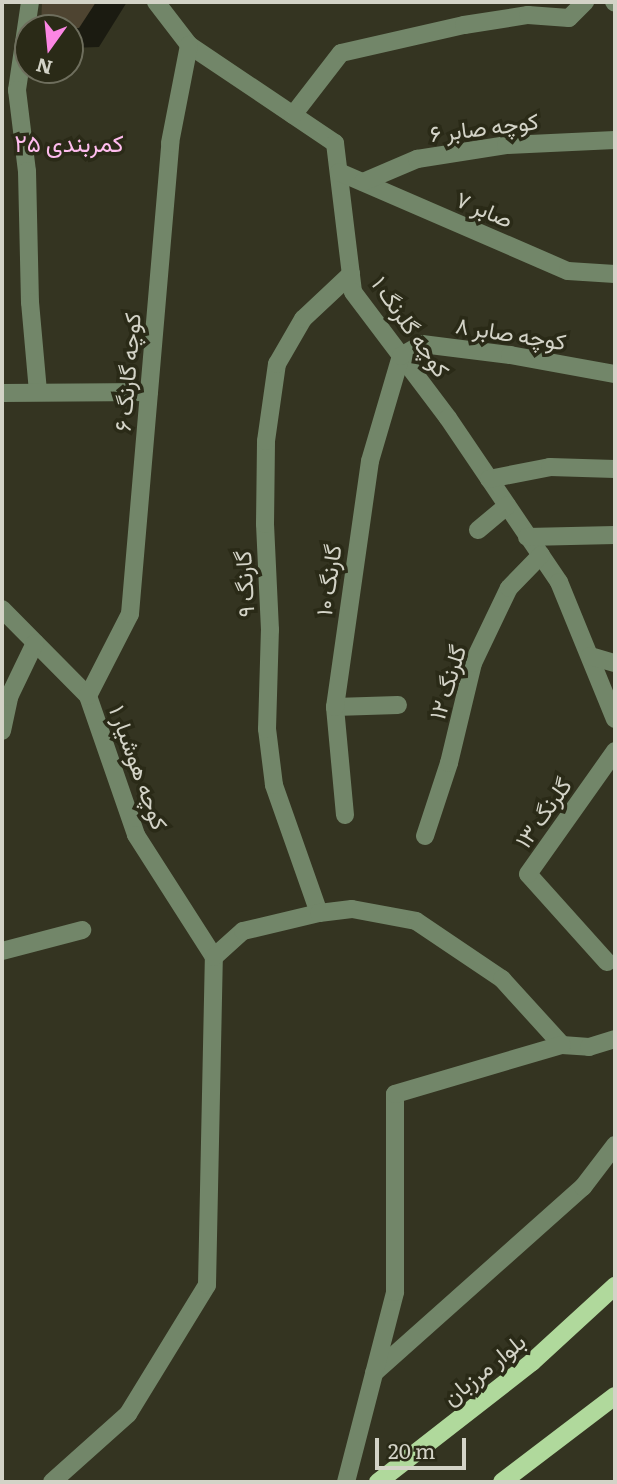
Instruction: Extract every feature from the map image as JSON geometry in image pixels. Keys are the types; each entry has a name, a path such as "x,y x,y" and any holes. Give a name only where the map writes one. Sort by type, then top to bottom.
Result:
{"main road":[{"name":"بلوار مرزبان","path":"378,1482 532,1362 615,1286"},
{"path":"502,1482 615,1396"}],"street":[{"path":"293,115 341,53 528,15 569,18 585,2"},
{"name":"کوچه گلرنگ ۱","path":"161,3 189,44 335,143 353,292 489,479 559,582 615,719"},
{"name":"کوچه گارنگ ۶","path":"88,696 130,614 170,143 189,44"},
{"path":"18,84 27,171 30,302 38,392"},
{"name":"کوچه صابر ۶","path":"363,183 417,159 506,145 615,140"},
{"name":"صابر ۷","path":"339,172 568,271 615,274"},
{"name":"گارنگ ۹","path":"318,912 274,785 267,729 270,630 265,524 266,441 277,364 303,319 351,274"},
{"name":"کوچه صابر ۸","path":"401,356 422,344 510,355 615,374"},
{"name":"گارنگ ۱۰","path":"345,815 335,707 369,461 401,356"},
{"path":"2,393 149,392"},
{"path":"489,479 550,467 615,469"},
{"path":"478,530 507,506"},
{"path":"527,537 615,535"},
{"name":"گلرنگ ۱۲","path":"425,836 449,763 473,663 509,588 541,555"},
{"name":"کوچه هوشیار ۱","path":"2,609 88,696 136,835 214,957"},
{"path":"2,731 9,698 35,643"},
{"path":"590,656 615,663"},
{"path":"335,707 398,705"},
{"name":"گلرنگ ۱۳","path":"607,962 528,874 615,751"},
{"path":"52,1482 128,1414 207,1284 214,957 243,931 318,912 352,909 416,921 502,979 562,1045"},
{"path":"2,951 82,930"},
{"path":"346,1482 395,1292 395,1094 562,1045 589,1047 615,1039"},
{"path":"373,1374 583,1187 615,1145"}],"building":[{"path":"42,2 96,2 84,20 84,14 42,14"}],"district":[{"name":"کمربندی ۲۵","path":"69,142"}]}
